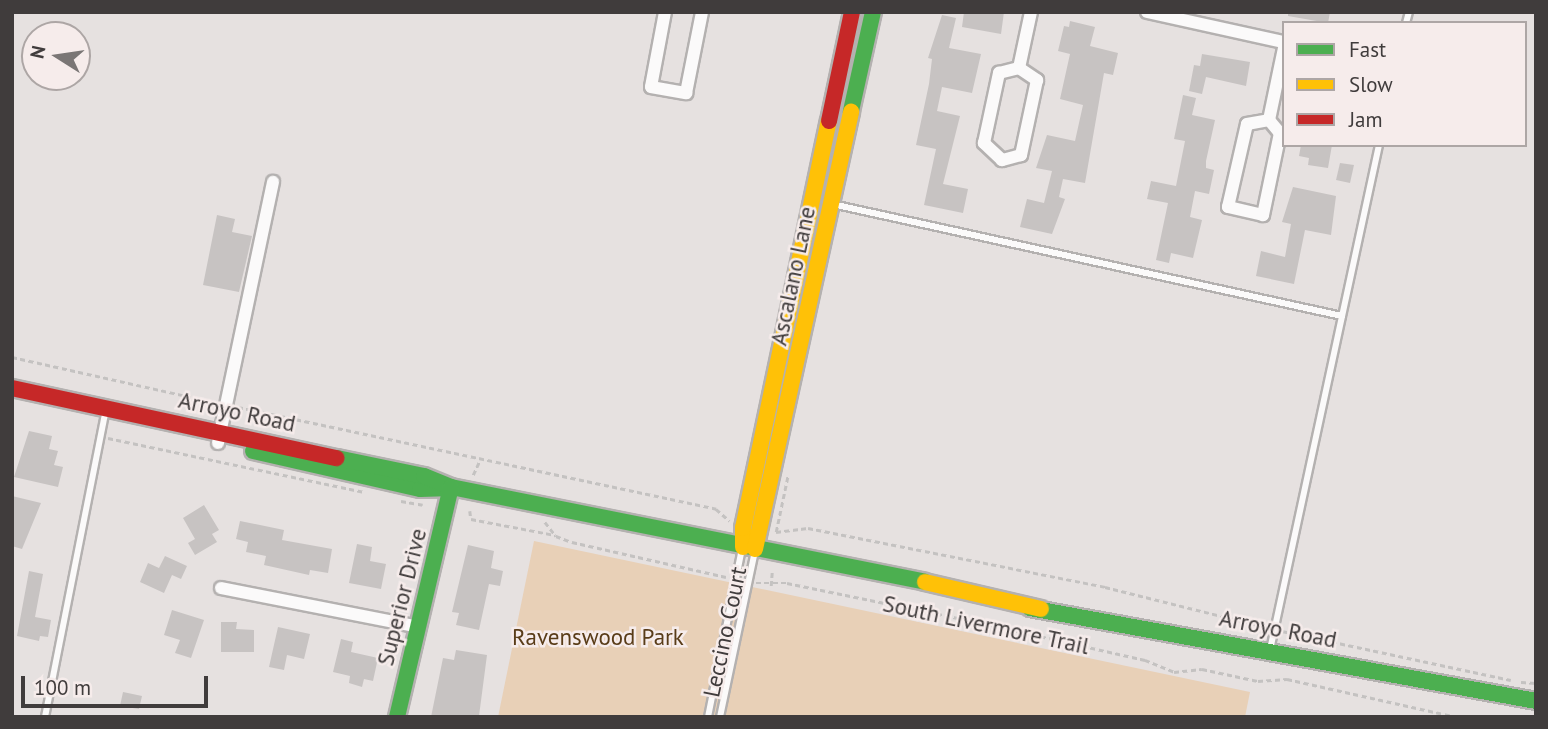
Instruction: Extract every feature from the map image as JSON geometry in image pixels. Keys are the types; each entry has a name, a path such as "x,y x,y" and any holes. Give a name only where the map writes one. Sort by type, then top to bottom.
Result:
{"street":[{"path":"665,12 651,87 686,93 702,12"},
{"name":"Ascalano Lane","path":"749,548 743,528 852,12"},
{"name":"Ascalano Lane","path":"749,548 832,204 873,12"},
{"path":"1019,68 1031,12"},
{"path":"1147,12 1282,42"},
{"path":"1269,120 1247,124 1228,207 1262,215 1280,134 1269,120 1282,58"},
{"path":"1019,68 1037,80 1021,155 1002,160 984,143 999,73 1019,68"},
{"path":"219,437 273,182"},
{"name":"Arroyo Road","path":"12,388 106,413 219,437 420,489 451,487 861,572 881,572 1041,609 1270,650 1506,699 1536,701"},
{"name":"Arroyo Road","path":"12,400 106,413"},
{"name":"Superior Drive","path":"397,717 451,487"},
{"path":"221,589 419,627"},
{"name":"Arroyo Road","path":"1506,699 1536,710"}],"lane":[{"path":"1270,650 1379,147"},
{"path":"832,204 1342,316"},
{"path":"45,717 106,413"},
{"name":"Leccino Court","path":"708,717 736,579 749,548"},
{"name":"Leccino Court","path":"720,717 748,582 749,548"}],"path":[{"path":"12,357 716,509 733,525"},
{"path":"101,436 346,492 369,493"},
{"path":"470,475 477,475 481,458"},
{"path":"396,500 423,505"},
{"path":"529,503 556,536"},
{"path":"470,511 471,519 556,536 736,579"},
{"path":"776,532 808,528 1105,587 1275,629 1536,684"},
{"path":"771,587 772,572"},
{"name":"South Livermore Trail","path":"748,582 771,587 787,583 991,625 1145,660 1174,672 1202,669 1258,681 1287,679 1457,717"}],"green space":[{"name":"Ravenswood Park","path":"534,541 1250,692 1245,717 498,717"}],"building":[{"path":"964,12 1004,12 1001,34 962,27"},
{"path":"1288,12 1330,12 1328,21 1288,16"},
{"path":"942,15 956,18 949,48 981,54 972,93 942,87 937,111 960,116 943,184 968,189 963,213 924,205 936,149 916,145 929,84 932,59 928,58"},
{"path":"1070,21 1095,27 1090,46 1118,53 1113,75 1104,73 1085,183 1063,179 1059,197 1065,199 1052,234 1020,227 1027,199 1044,203 1052,171 1036,168 1047,135 1075,141 1083,105 1060,99 1070,54 1058,51 1064,26 1069,27"},
{"path":"1202,54 1250,62 1246,86 1206,77 1202,94 1189,91 1194,65 1200,66"},
{"path":"1183,95 1196,98 1192,115 1215,120 1206,161 1206,168 1214,170 1209,194 1195,191 1190,217 1202,220 1193,258 1171,253 1169,263 1156,260 1168,203 1147,199 1151,181 1176,186 1185,141 1174,139"},
{"path":"1301,147 1332,147 1328,168 1308,165 1309,158 1299,156"},
{"path":"1340,163 1354,165 1350,183 1336,180"},
{"path":"1293,187 1336,196 1331,235 1305,230 1294,284 1256,276 1261,251 1285,257 1291,224 1282,222"},
{"path":"217,215 235,219 232,232 252,236 239,292 203,285"},
{"path":"29,431 52,436 49,449 58,451 54,465 63,467 58,487 14,477"},
{"path":"12,496 41,503 22,549 12,546"},
{"path":"204,505 219,530 212,534 217,542 195,555 188,543 195,539 183,518"},
{"path":"240,521 284,530 282,540 332,549 328,573 310,570 309,575 264,565 266,556 246,552 248,542 236,539"},
{"path":"357,544 372,547 370,561 386,564 381,589 349,583"},
{"path":"468,545 494,551 491,568 503,571 500,586 489,584 479,630 456,625 459,613 452,612"},
{"path":"165,556 187,566 181,579 172,575 164,593 140,582 148,563 159,568"},
{"path":"29,571 43,574 35,617 51,620 48,637 40,636 39,641 17,636"},
{"path":"172,610 204,620 191,658 175,653 180,640 164,635"},
{"path":"221,622 237,622 236,629 254,630 254,652 221,652"},
{"path":"278,627 310,634 304,659 287,655 284,670 269,667"},
{"path":"341,639 353,642 351,652 378,658 373,681 364,679 362,687 349,683 350,676 333,672"},
{"path":"456,650 487,655 479,716 431,717 443,658 454,660"},
{"path":"123,692 142,696 139,709 120,706"}],"traffic: fast":[{"path":"851,111 873,12"},
{"path":"253,451 420,489 444,488"},
{"path":"337,458 424,476 451,487 925,582"},
{"path":"397,717 451,487"},
{"path":"1030,608 1536,701"}],"traffic: slow":[{"path":"755,549 851,111"},
{"path":"743,547 743,528 829,121"},
{"path":"925,582 1041,609"}],"traffic: jam":[{"path":"829,121 852,12"},
{"path":"12,388 337,458"}]}
